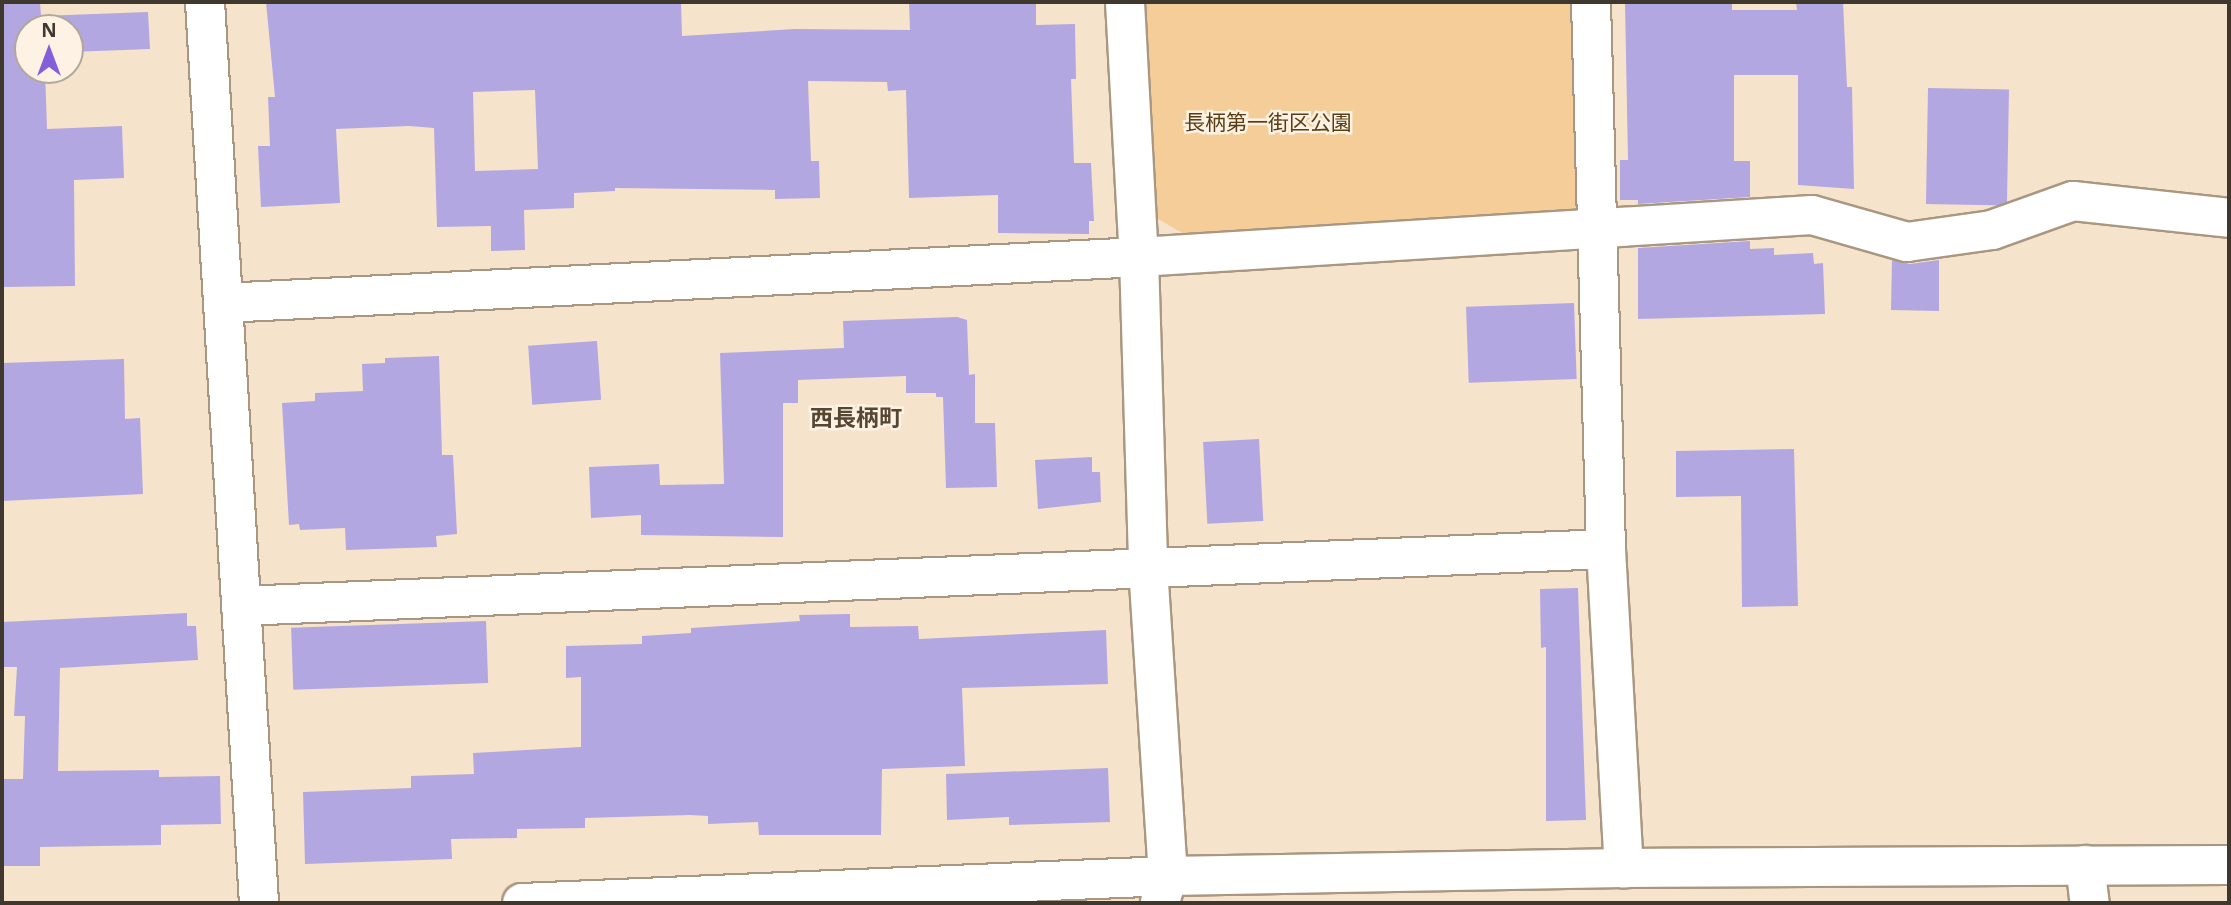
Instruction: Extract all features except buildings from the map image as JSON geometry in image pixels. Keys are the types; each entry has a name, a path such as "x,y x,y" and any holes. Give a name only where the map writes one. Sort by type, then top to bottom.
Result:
{"street":[{"path":"205,2 259,903"},
{"path":"1125,2 1139,257 1148,567 1171,894"},
{"path":"1591,2 1606,549 1624,867"},
{"path":"223,303 1139,257 1812,215 1907,242 1992,230 2073,201 2229,218"},
{"path":"241,606 1606,549"},
{"path":"2085,865 2090,903"},
{"path":"522,903 1171,894 1624,867 2229,865"}],"green space":[{"name":"長柄第一街区公園","path":"1138,2 1573,2 1584,189 1569,223 1205,246 1151,215"}],"district":[{"name":"西長柄町","path":"856,417"}]}
